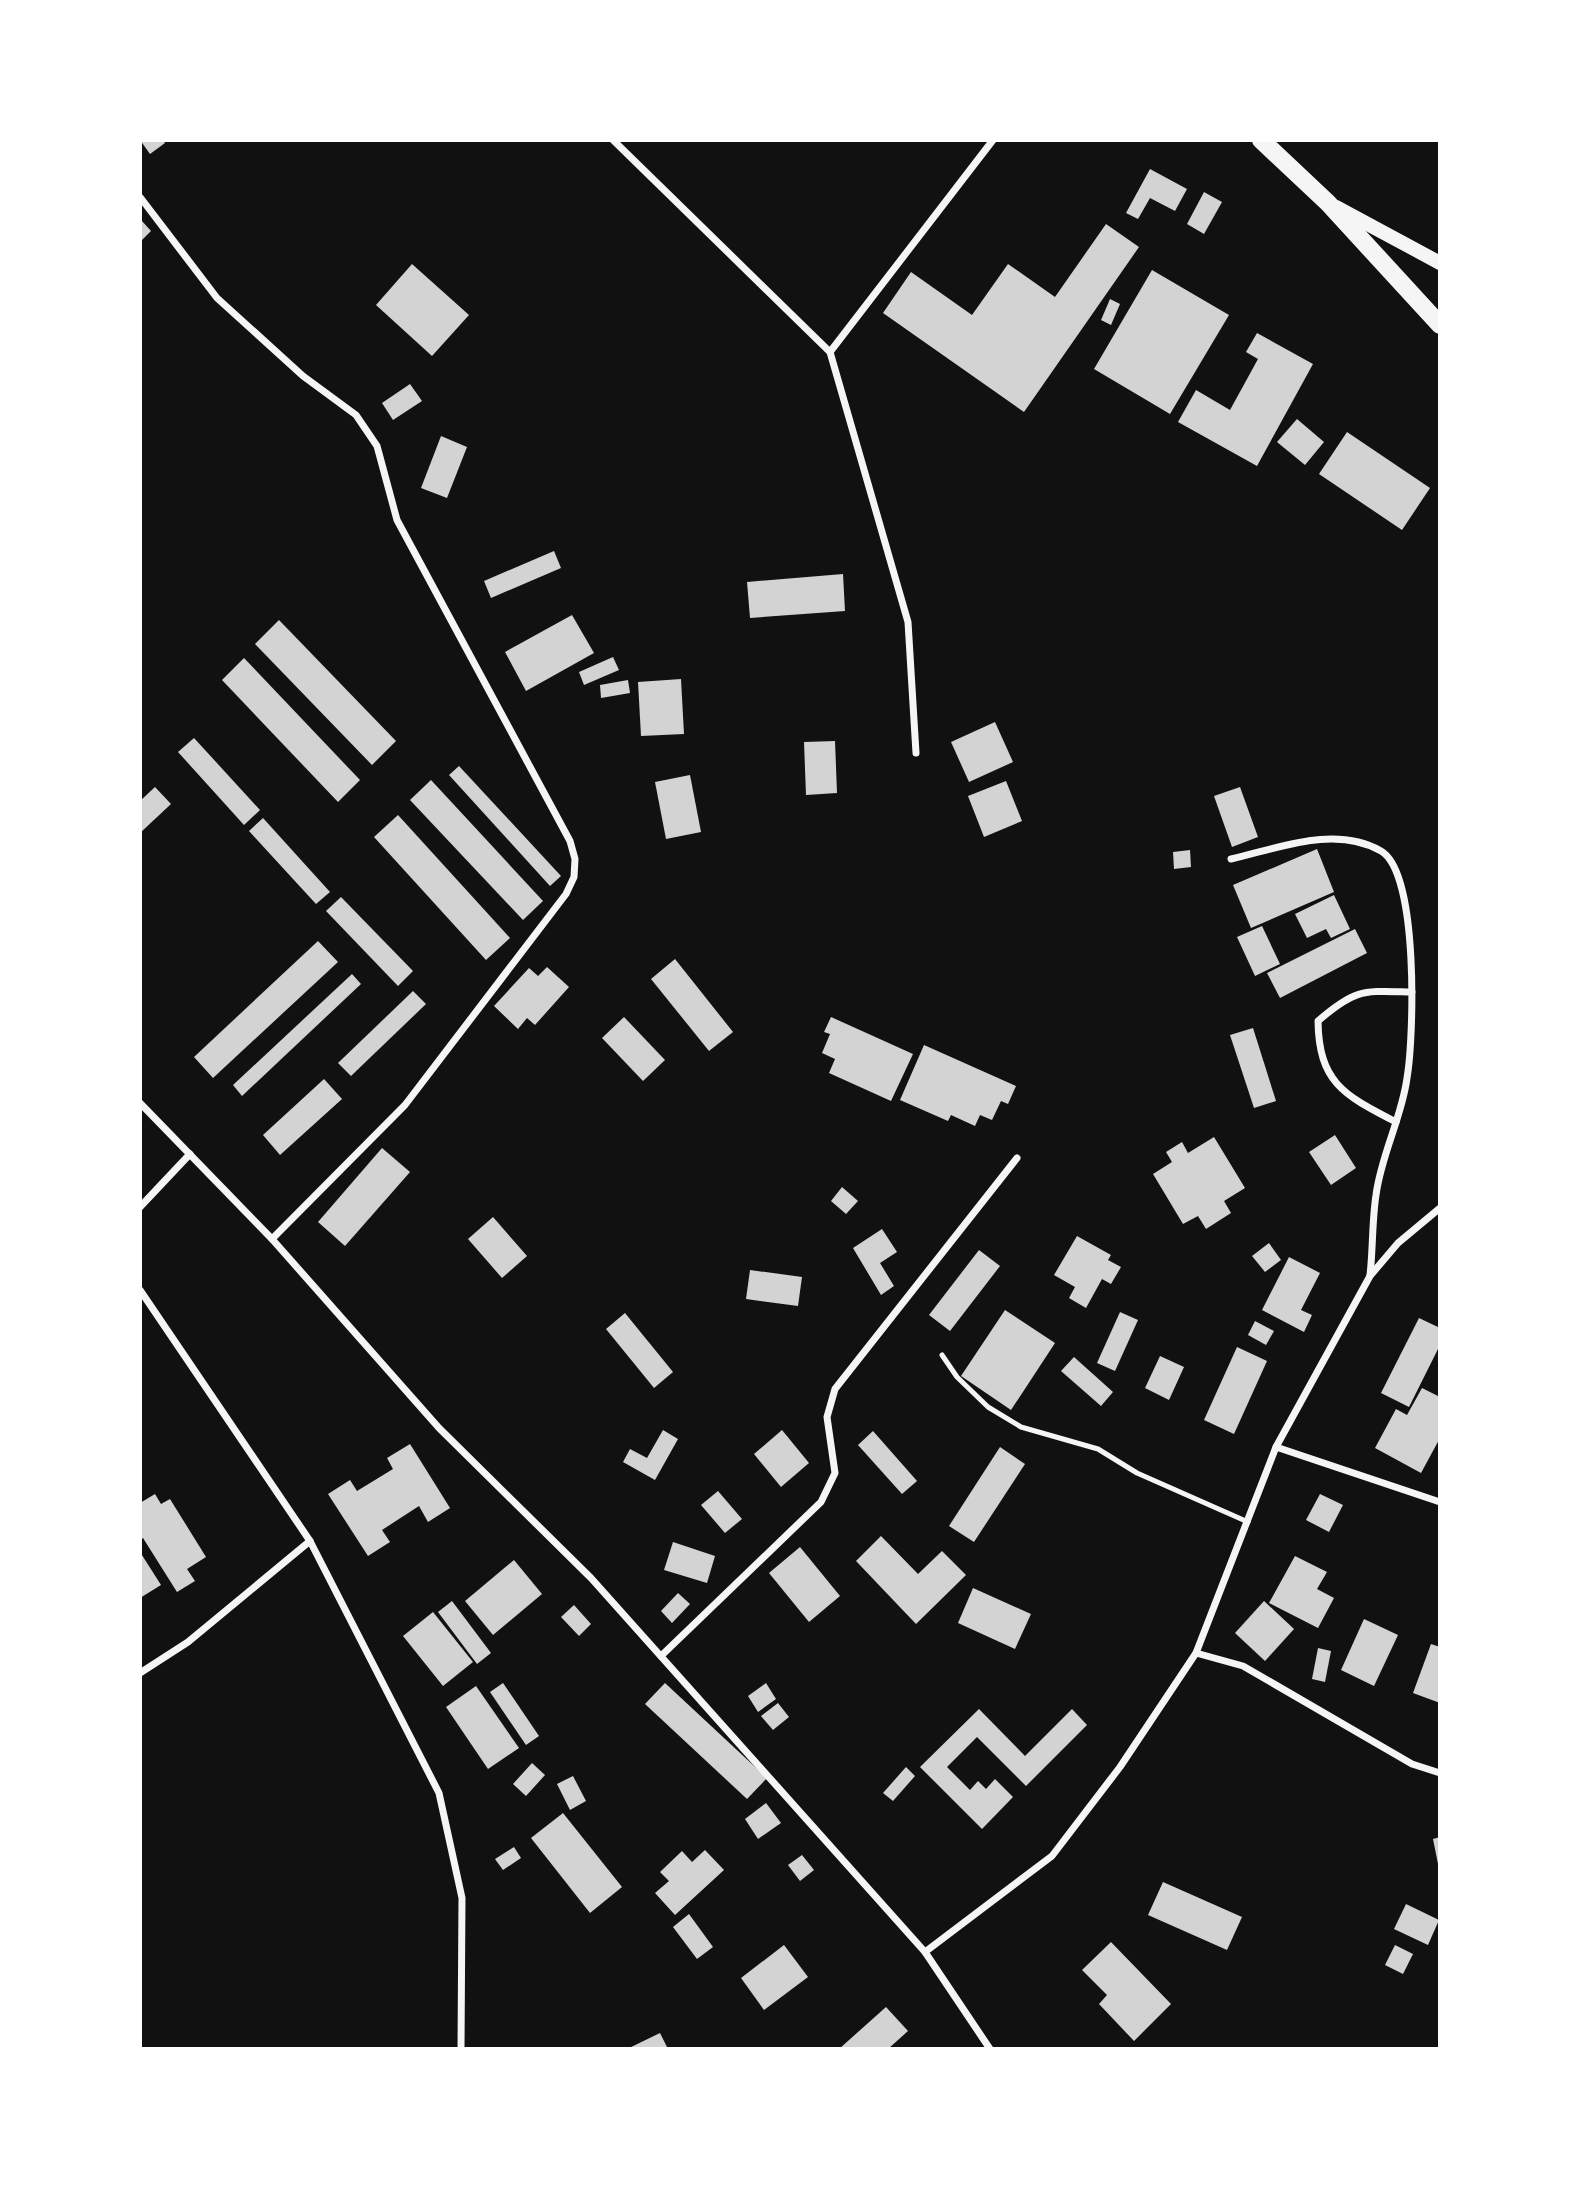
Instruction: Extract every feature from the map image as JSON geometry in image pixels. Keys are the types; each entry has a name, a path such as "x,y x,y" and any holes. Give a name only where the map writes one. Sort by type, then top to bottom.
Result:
{"main road":[{"path":"1261,140 1328,203 1440,325"},
{"path":"1328,203 1440,263"}],"street":[{"path":"613,140 830,352 908,622 916,753"},
{"path":"830,352 993,140"},
{"path":"140,197 217,298 303,376 356,415 377,446 397,520 552,804 575,859 574,877 566,894 405,1105 272,1239"},
{"path":"1231,859 1322,838 1361,843 1384,853 1398,875 1411,952 1413,1023 1407,1080 1376,1195 1370,1276"},
{"path":"1396,1122 1337,1086 1318,1052 1318,1021 1347,996 1376,991 1412,992"},
{"path":"140,1103 272,1239 439,1428 591,1578 925,1952 990,2049"},
{"path":"140,1207 190,1154"},
{"path":"661,1656 821,1502 835,1473 827,1417 835,1389 1017,1158"},
{"path":"925,1952 1052,1856 1120,1768 1196,1653 1276,1447 1370,1276 1398,1242 1440,1208"},
{"path":"140,1290 310,1541 439,1793 462,1898 461,2049"},
{"path":"1276,1447 1440,1502"},
{"path":"140,1673 188,1642 310,1541"},
{"path":"1196,1653 1242,1667 1402,1759 1440,1773"}],"lane":[{"path":"942,1355 957,1377 988,1407 1021,1427 1098,1449 1137,1473 1248,1522"}],"building":[{"path":"140,140 163,140 165,143 150,154"},
{"path":"1150,169 1187,189 1175,211 1150,198 1138,219 1126,213"},
{"path":"1204,192 1222,202 1204,234 1187,224"},
{"path":"142,221 151,231 140,242 140,223"},
{"path":"1106,224 1139,247 1024,412 883,313 911,272 972,315 1008,264 1055,297"},
{"path":"412,264 469,315 432,356 376,305"},
{"path":"1152,270 1229,315 1170,414 1094,369"},
{"path":"1110,299 1120,304 1111,325 1101,320"},
{"path":"1257,333 1313,364 1257,466 1178,422 1196,390 1230,410 1258,359 1246,352"},
{"path":"410,384 422,401 393,420 382,403"},
{"path":"1297,419 1324,442 1305,465 1277,442"},
{"path":"1347,432 1430,488 1402,530 1319,474"},
{"path":"441,436 467,447 447,498 421,488"},
{"path":"554,551 561,568 491,598 484,581"},
{"path":"843,574 845,611 750,618 747,582"},
{"path":"572,615 594,653 526,691 505,652"},
{"path":"279,620 396,741 372,765 255,644"},
{"path":"613,657 619,670 584,685 579,672"},
{"path":"244,658 360,780 338,802 222,680"},
{"path":"681,679 684,734 641,736 638,682"},
{"path":"628,680 630,693 601,698 600,685"},
{"path":"995,722 1013,762 969,782 951,742"},
{"path":"194,738 260,810 244,825 178,752"},
{"path":"835,741 837,793 806,795 804,742"},
{"path":"459,766 561,876 550,886 449,775"},
{"path":"690,775 701,832 666,839 655,782"},
{"path":"431,780 543,901 523,920 410,800"},
{"path":"1006,781 1022,821 984,837 968,796"},
{"path":"155,787 171,804 140,833 140,801"},
{"path":"1240,787 1258,837 1232,847 1214,796"},
{"path":"398,815 510,938 486,960 374,837"},
{"path":"263,818 330,892 316,904 249,831"},
{"path":"1317,849 1334,892 1251,928 1233,885"},
{"path":"1190,850 1191,867 1174,869 1173,852"},
{"path":"1334,895 1350,929 1331,938 1326,929 1307,938 1295,914"},
{"path":"341,897 413,971 398,986 326,911"},
{"path":"1262,926 1280,964 1255,976 1237,937"},
{"path":"1355,929 1367,953 1280,998 1267,973"},
{"path":"318,941 338,962 213,1078 194,1057"},
{"path":"675,959 733,1032 709,1051 651,979"},
{"path":"547,967 569,987 535,1025 527,1018 518,1029 494,1006 529,968 538,976"},
{"path":"352,974 361,984 242,1096 233,1085"},
{"path":"413,991 426,1004 351,1076 338,1063"},
{"path":"624,1017 665,1060 643,1081 602,1038"},
{"path":"831,1017 913,1054 891,1101 829,1073 835,1059 822,1053 830,1034 824,1032"},
{"path":"1253,1028 1276,1101 1254,1108 1230,1035"},
{"path":"924,1045 1016,1086 1008,1104 1001,1101 992,1120 980,1115 975,1126 951,1115 948,1121 900,1100"},
{"path":"324,1079 342,1099 280,1155 263,1135"},
{"path":"1335,1135 1356,1168 1331,1185 1309,1152"},
{"path":"1214,1137 1245,1188 1224,1201 1231,1213 1206,1229 1198,1216 1183,1224 1153,1174 1172,1162 1166,1152 1182,1142 1188,1153"},
{"path":"382,1148 410,1172 345,1246 318,1222"},
{"path":"842,1187 858,1201 846,1214 831,1201"},
{"path":"493,1217 527,1256 502,1278 468,1239"},
{"path":"882,1229 897,1252 880,1263 894,1286 881,1295 853,1248"},
{"path":"1077,1236 1111,1255 1108,1260 1121,1267 1111,1284 1102,1279 1086,1308 1069,1298 1075,1287 1054,1275"},
{"path":"1269,1243 1281,1260 1265,1272 1252,1256"},
{"path":"979,1250 1000,1266 950,1331 929,1315"},
{"path":"1289,1257 1320,1273 1301,1310 1312,1315 1304,1332 1262,1310"},
{"path":"750,1270 802,1277 798,1306 746,1299"},
{"path":"1005,1310 1055,1343 1011,1410 961,1376"},
{"path":"1120,1312 1138,1320 1115,1371 1097,1363"},
{"path":"625,1313 673,1372 654,1388 606,1329"},
{"path":"1419,1318 1440,1328 1440,1345 1409,1407 1381,1393"},
{"path":"1255,1321 1274,1331 1266,1345 1248,1335"},
{"path":"1237,1347 1267,1361 1234,1434 1204,1420"},
{"path":"1160,1356 1184,1367 1169,1400 1145,1388"},
{"path":"1074,1357 1113,1392 1101,1406 1061,1371"},
{"path":"1422,1388 1440,1397 1440,1438 1421,1473 1375,1448 1396,1409 1407,1415"},
{"path":"663,1430 678,1439 655,1480 623,1462 630,1449 647,1458"},
{"path":"782,1430 809,1463 781,1487 754,1454"},
{"path":"873,1431 917,1481 902,1494 858,1445"},
{"path":"410,1444 450,1508 428,1522 419,1506 382,1530 390,1542 368,1556 328,1494 350,1480 357,1491 393,1469 387,1458"},
{"path":"1000,1447 1025,1464 974,1542 949,1526"},
{"path":"718,1491 742,1519 725,1533 701,1505"},
{"path":"155,1494 161,1504 170,1499 206,1557 187,1569 195,1581 177,1592 143,1538 140,1540 140,1503"},
{"path":"1320,1494 1343,1505 1329,1532 1306,1520"},
{"path":"881,1536 918,1574 942,1551 966,1575 916,1624 856,1561"},
{"path":"673,1542 715,1556 707,1583 664,1570"},
{"path":"800,1547 840,1596 809,1622 769,1573"},
{"path":"140,1552 161,1585 140,1598"},
{"path":"1295,1556 1327,1572 1317,1589 1334,1598 1318,1628 1269,1603"},
{"path":"514,1560 542,1594 493,1635 465,1601"},
{"path":"973,1588 1031,1614 1015,1649 958,1623"},
{"path":"678,1593 690,1604 672,1623 661,1611"},
{"path":"452,1601 491,1653 477,1664 438,1612"},
{"path":"1264,1601 1294,1629 1265,1661 1235,1633"},
{"path":"574,1605 591,1624 579,1636 561,1617"},
{"path":"433,1612 473,1662 443,1686 403,1636"},
{"path":"1364,1619 1398,1635 1374,1686 1341,1670"},
{"path":"1431,1644 1440,1647 1440,1703 1413,1693"},
{"path":"1318,1648 1331,1651 1325,1682 1312,1679"},
{"path":"503,1683 539,1736 526,1745 490,1692"},
{"path":"665,1683 767,1778 747,1799 645,1704"},
{"path":"766,1683 776,1699 758,1712 748,1696"},
{"path":"476,1686 519,1748 488,1769 446,1707"},
{"path":"778,1703 789,1717 773,1730 761,1716"},
{"path":"979,1709 1025,1756 1072,1709 1087,1725 1026,1786 977,1737 947,1767 970,1790 978,1781 986,1789 995,1779 1013,1797 982,1829 920,1767"},
{"path":"532,1763 545,1775 526,1796 513,1784"},
{"path":"906,1767 915,1776 893,1801 883,1793"},
{"path":"573,1776 586,1801 570,1810 557,1784"},
{"path":"766,1803 781,1823 758,1839 745,1819"},
{"path":"563,1813 622,1887 590,1913 531,1838"},
{"path":"1440,1837 1440,1869 1439,1869 1433,1839"},
{"path":"514,1847 521,1858 503,1870 495,1859"},
{"path":"705,1850 724,1870 675,1915 655,1893 669,1881 660,1872 682,1851 692,1862"},
{"path":"802,1855 814,1870 800,1881 788,1865"},
{"path":"1163,1882 1242,1917 1227,1950 1148,1915"},
{"path":"1406,1904 1439,1920 1428,1945 1394,1929"},
{"path":"689,1914 713,1947 697,1959 673,1927"},
{"path":"1111,1942 1171,2004 1134,2041 1099,2004 1107,1995 1082,1970"},
{"path":"784,1945 808,1977 764,2010 741,1978"},
{"path":"1395,1945 1413,1954 1403,1974 1385,1965"},
{"path":"886,2007 908,2031 888,2049 839,2049"},
{"path":"660,2033 668,2049 627,2049"}]}
